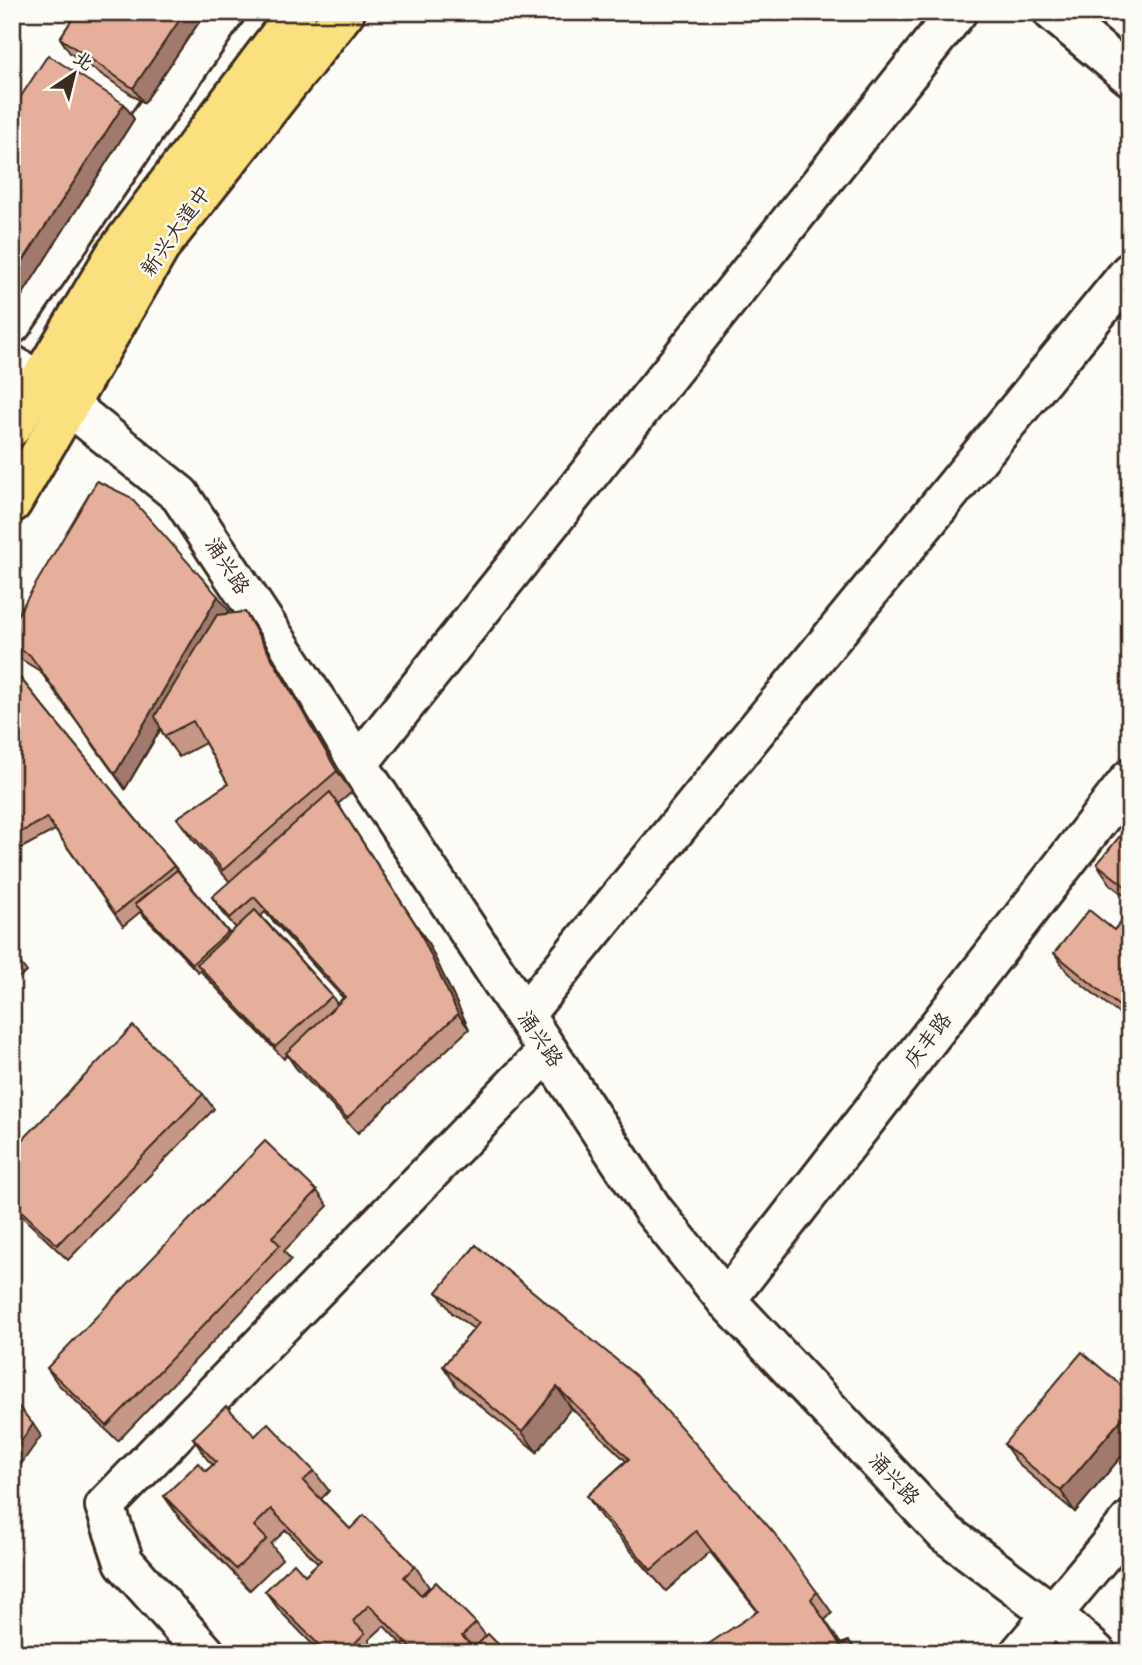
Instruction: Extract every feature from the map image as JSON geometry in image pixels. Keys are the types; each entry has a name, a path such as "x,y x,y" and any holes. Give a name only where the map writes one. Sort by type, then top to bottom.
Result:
{"main road":[{"name":"新兴大道中","path":"12,427 26,373 297,12"},
{"name":"新兴大道中","path":"12,503 162,244 345,12"}],"street":[{"path":"12,324 225,12"},
{"path":"358,764 957,12"},
{"path":"1053,12 1130,75"},
{"path":"524,1015 1130,272"},
{"name":"涌兴路","path":"26,373 180,495 653,1210 726,1300 945,1533 1052,1613 1096,1653"},
{"name":"庆丰路","path":"726,1300 1130,779"},
{"path":"205,1653 124,1562 105,1506 548,1051"},
{"path":"1020,1653 1130,1521"}],"building":[{"path":"77,12 185,12 133,88 60,38"},
{"path":"48,55 124,104 12,278 12,110"},
{"path":"97,481 130,497 218,596 115,774 30,655 12,645 12,624"},
{"path":"245,612 337,771 223,870 177,818 228,784 193,721 164,736 155,716 217,615"},
{"path":"12,668 174,866 115,914 47,818 12,837"},
{"path":"330,792 418,928 458,1014 347,1118 286,1053 345,997 254,897 230,918 212,897"},
{"path":"1124,831 1130,836 1130,890 1097,864"},
{"path":"177,870 228,932 192,964 135,904"},
{"path":"255,910 332,996 275,1047 197,964"},
{"path":"1089,910 1114,930 1130,911 1130,1015 1054,953"},
{"path":"133,1026 203,1094 57,1245 12,1202 12,1151"},
{"path":"265,1141 317,1191 272,1237 280,1245 107,1426 47,1368"},
{"path":"476,1245 635,1375 774,1533 817,1592 811,1599 840,1645 849,1641 857,1653 712,1653 707,1645 758,1611 696,1531 651,1570 587,1496 629,1459 557,1387 522,1432 443,1366 479,1323 437,1292"},
{"path":"1082,1352 1130,1393 1130,1409 1061,1491 1004,1444"},
{"path":"12,1399 33,1424 12,1454"},
{"path":"226,1406 255,1436 268,1423 314,1471 303,1481 350,1529 364,1515 415,1566 404,1577 422,1596 436,1582 476,1623 462,1636 474,1648 488,1634 507,1653 416,1653 369,1605 353,1621 365,1633 345,1653 327,1653 265,1591 294,1563 305,1575 321,1560 271,1509 254,1526 267,1539 236,1569 164,1496 198,1463 206,1471 216,1462 193,1438"}]}
